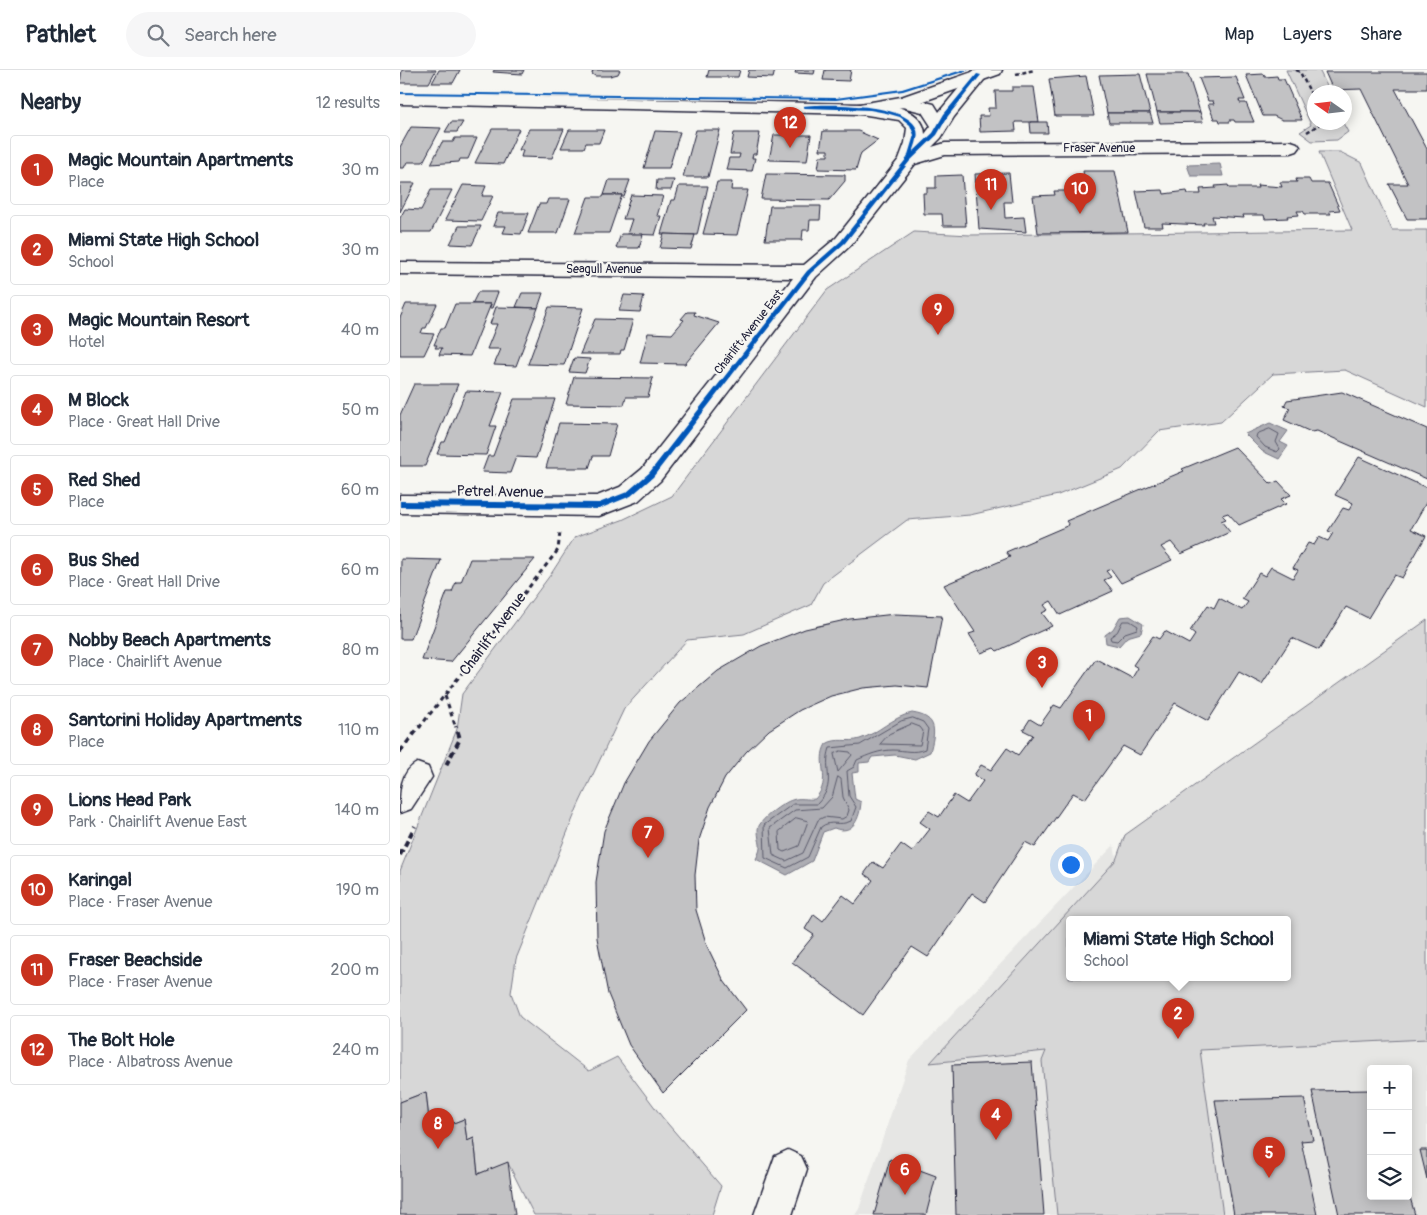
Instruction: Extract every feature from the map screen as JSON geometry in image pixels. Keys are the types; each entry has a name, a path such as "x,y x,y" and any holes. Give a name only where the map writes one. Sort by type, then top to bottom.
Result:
{"street":[{"path":"400,99 860,108 895,112 987,72"},
{"name":"Chairlift Avenue East","path":"599,506 629,494 652,475 809,272 843,242 908,160 935,134 965,90 987,72"},
{"path":"910,105 928,108 940,126"},
{"name":"Chairlift Avenue East","path":"908,160 916,137 910,105"},
{"name":"Fraser Avenue","path":"908,160 945,149 1291,147"},
{"name":"Seagull Avenue","path":"400,268 809,272"},
{"name":"Petrel Avenue","path":"400,504 599,506"},
{"path":"773,1215 788,1169"}],"path":[{"path":"1296,70 1300,72 1307,86"}],"shaded area":[{"path":"1286,70 1319,70 1326,85 1307,85 1307,116"},
{"path":"1307,128 1307,130 1347,130 1348,132 1337,140 1312,141 1300,132"},
{"path":"1319,152 1340,152 1362,163 1392,230 1427,230 1427,407 1345,370 1273,374 1221,422 1159,431 1122,469 1058,495 970,515 907,520 823,583 811,605 744,634 687,640 624,709 578,806 516,959 511,993 520,1017 589,1071 617,1057 662,1117 721,1186 712,1215 534,1215 508,1163 478,1174 474,1138 467,1141 464,1119 438,1129 429,1120 426,1092 400,1102 400,871 457,729 462,694 551,574 575,537 622,520 672,496 827,290 914,232 970,235 1352,230"},
{"path":"1427,620 1427,1039 1200,1050 1223,1215 1057,1215 1042,1061 1046,1051 930,1063 1116,860 1125,835"},
{"path":"1114,845 1127,916 1066,916 1066,981 1110,981 1427,1004 1427,1215 855,1215 859,1209 909,1060"}],"water":[{"path":"1220,164 1223,176 1191,176 1187,165"},
{"path":"1270,423 1288,431 1280,442 1288,446 1279,459 1262,451 1245,434"},
{"path":"1130,616 1143,624 1141,633 1127,637 1119,646 1106,643 1105,635 1113,629 1120,617"},
{"path":"912,713 927,718 933,726 934,732 930,752 915,759 895,755 872,757 869,762 859,763 859,772 852,773 855,799 861,802 859,814 851,828 841,830 834,828 823,832 812,861 787,875 756,859 760,847 758,830 766,817 788,801 815,799 820,792 823,785 822,758 826,744 834,741 860,739 898,718"}],"building":[{"path":"402,70 436,70 429,83 400,83"},
{"path":"439,70 460,70 453,83 432,83"},
{"path":"494,70 524,70 522,74 493,72"},
{"path":"593,70 620,70 618,74 610,76 595,76 592,74"},
{"path":"709,70 740,70 738,77 707,77"},
{"path":"749,70 775,70 773,78 747,77"},
{"path":"796,70 815,70 814,74 795,73"},
{"path":"825,70 851,70 849,81 823,80"},
{"path":"1325,72 1427,72 1427,89 1395,89 1427,149 1427,219 1407,219 1389,184 1408,184 1361,89 1352,89 1352,85 1331,85"},
{"path":"1140,74 1150,113 1107,113 1099,75"},
{"path":"1147,74 1188,74 1200,112 1157,112"},
{"path":"1264,74 1265,77 1277,76 1278,79 1284,79 1302,120 1282,120 1274,116 1263,116 1246,75"},
{"path":"1086,76 1094,116 1055,116 1049,79"},
{"path":"1236,77 1245,100 1239,100 1240,103 1246,103 1254,122 1235,122 1230,120 1230,122 1220,122 1219,119 1214,119 1208,104 1214,104 1213,101 1208,101 1199,78"},
{"path":"1012,87 1034,87 1039,122 1015,122 1016,131 980,132 979,116 989,116 988,108 996,108 995,91 1012,91"},
{"path":"1157,112 1200,112 1203,122 1160,123"},
{"path":"1107,113 1150,113 1153,123 1109,123"},
{"path":"451,122 463,122 457,132 445,132"},
{"path":"1030,122 1047,122 1048,133 1031,133"},
{"path":"411,127 441,128 423,162 407,162 404,168 400,168 400,147"},
{"path":"492,129 519,129 503,164 475,163"},
{"path":"529,129 564,129 552,158 521,157 523,150 519,150"},
{"path":"569,130 604,130 599,143 586,143 584,148 561,148"},
{"path":"696,130 720,130 708,177 683,177"},
{"path":"655,131 680,132 669,168 644,168"},
{"path":"823,131 858,131 878,140 861,153 856,170 818,169 820,156 828,156 828,150 820,150"},
{"path":"734,133 760,133 756,154 753,154 752,158 755,158 752,171 726,170 729,158 739,158 740,154 730,154"},
{"path":"774,135 811,135 807,161 769,160"},
{"path":"455,138 477,138 468,159 460,159 459,162 431,164 442,142 453,142"},
{"path":"1083,171 1115,171 1128,232 1038,233 1033,196 1055,195 1054,191 1068,191 1068,195 1087,195"},
{"path":"1009,173 1012,202 1004,202 1005,218 1024,217 1026,232 979,229 975,174"},
{"path":"766,174 845,175 845,181 829,200 761,199"},
{"path":"962,175 966,226 943,226 942,214 924,214 923,193 927,193 927,188 936,188 936,176"},
{"path":"1296,179 1309,179 1311,183 1328,183 1340,210 1329,211 1331,214 1305,214 1303,211 1297,211 1299,215 1287,216 1288,218 1265,219 1264,215 1243,215 1244,218 1212,216 1214,223 1203,223 1204,225 1162,223 1163,227 1144,227 1136,191 1163,190 1164,194 1187,191 1188,194 1201,194 1200,189 1216,188 1215,186 1228,185 1229,188 1258,188 1257,185 1282,187 1280,182 1297,182"},
{"path":"609,180 630,180 624,197 621,197 622,195 604,195"},
{"path":"657,180 674,180 671,190 656,190"},
{"path":"717,182 732,182 731,190 748,190 737,235 703,234"},
{"path":"400,183 415,183 400,212"},
{"path":"463,185 486,186 482,196 493,196 481,221 445,220"},
{"path":"679,186 708,186 697,235 661,234 671,200 675,200"},
{"path":"431,190 452,190 431,232 400,232 400,218 405,209 421,210"},
{"path":"604,195 622,195 609,233 575,233 588,197 603,197"},
{"path":"631,195 663,196 657,216 661,216 655,235 627,234 632,219 623,219"},
{"path":"548,199 570,199 558,233 528,233 539,204 546,204"},
{"path":"770,206 821,206 820,220 810,220 809,230 803,230 802,240 765,240"},
{"path":"498,213 529,213 521,234 503,233 506,226 493,226"},
{"path":"459,226 481,226 472,245 450,244"},
{"path":"621,234 643,234 639,248 616,248"},
{"path":"664,234 695,235 691,249 660,248"},
{"path":"478,292 498,292 492,308 489,308 491,304 472,304"},
{"path":"522,293 543,293 538,308 516,307"},
{"path":"624,295 644,296 640,312 619,311"},
{"path":"406,304 437,304 426,328 423,328 421,333 434,334 424,355 400,355 400,318"},
{"path":"455,304 491,304 470,356 439,355 442,348 435,348 437,345 434,345 441,328 445,328"},
{"path":"496,307 538,308 516,366 494,365 501,349 487,349 497,324 490,324"},
{"path":"549,307 583,308 564,365 528,364"},
{"path":"687,312 695,312 694,315 719,323 685,364 640,363 648,333 672,334 684,320 681,319"},
{"path":"595,319 633,320 624,350 621,350 620,354 580,354"},
{"path":"574,358 590,359 585,373 569,372"},
{"path":"574,377 653,378 648,397 626,397 624,405 566,404"},
{"path":"414,384 458,384 425,466 400,466 400,415"},
{"path":"466,391 503,392 490,426 496,426 486,455 437,454 442,442 445,442"},
{"path":"1342,392 1427,429 1427,479 1317,431 1311,432 1284,420 1290,408 1284,406 1287,400"},
{"path":"514,399 555,399 536,458 516,457 510,473 482,472 488,456 493,456"},
{"path":"559,423 617,424 608,456 593,456 589,468 546,468"},
{"path":"1235,447 1271,484 1278,481 1291,495 1281,499 1286,504 1239,525 1228,513 1222,515 1226,519 1221,521 1230,532 1181,554 1171,542 1161,547 1172,560 1121,583 1111,569 1106,571 1111,577 1104,580 1113,591 1060,615 1051,601 1044,605 1048,610 1042,613 1052,626 997,651 994,648 981,653 969,634 975,632 944,585 1010,557 1006,552 1069,525 1066,521 1184,471 1182,469"},
{"path":"1359,457 1427,488 1427,501 1411,529 1426,536 1402,578 1394,575 1368,618 1346,607 1319,650 1292,638 1262,684 1239,672 1208,721 1175,703 1140,755 1123,746 1085,799 1073,793 1035,847 1025,842 985,902 972,893 928,957 912,947 863,1015 792,962 814,935 805,929 814,914 823,921 843,895 855,904 873,880 864,874 873,862 883,868 901,844 912,852 930,829 920,822 929,811 939,817 954,795 967,803 983,781 974,775 981,765 991,770 1007,748 1018,755 1033,735 1023,730 1030,719 1040,725 1054,705 1061,708 1096,659 1132,678 1138,668 1133,665 1153,636 1159,639 1165,631 1189,644 1195,635 1190,631 1208,605 1214,608 1219,598 1242,610 1248,602 1242,599 1259,573 1265,576 1271,567 1293,578 1298,570 1293,568 1308,543 1314,545 1319,537 1328,541 1333,533 1328,531 1343,508 1349,510 1353,503 1335,495"},
{"path":"401,559 441,560 411,639 400,639"},
{"path":"470,559 535,559 451,662 422,660 447,592 452,592 456,582 461,582"},
{"path":"895,614 942,616 928,688 897,685 863,688 831,696 800,710 769,730 746,752 725,778 710,807 699,840 695,875 696,910 707,946 724,981 746,1010 663,1093 629,1045 608,994 597,938 596,882 604,831 624,783 649,741 680,703 718,671 761,646 805,629 850,619"},
{"path":"1032,1062 1044,1215 956,1215 952,1065"},
{"path":"1367,1090 1367,1200 1411,1200 1415,1215 1339,1215 1312,1091"},
{"path":"426,1092 429,1120 435,1117 438,1129 464,1119 467,1141 474,1138 478,1174 508,1162 515,1215 400,1215 400,1102"},
{"path":"1304,1098 1313,1140 1301,1141 1317,1215 1234,1215 1215,1100"},
{"path":"1420,1150 1427,1150 1427,1179"},
{"path":"890,1159 936,1176 926,1215 874,1215"}],"cycle path":[{"path":"400,93 836,99 903,90 967,70"},
{"path":"400,504 599,506 629,494 651,475 809,272 843,242 908,160 935,134 946,115 979,75"},
{"path":"805,107 851,107 887,111 902,116 912,124 916,135 909,157"}],"place":[{"name":"The Bolt Hole","path":"790,148"},
{"name":"Fraser Beachside","path":"991,210"},
{"name":"Karingal","path":"1080,214"},
{"name":"Lions Head Park","path":"938,335"},
{"name":"Magic Mountain Resort","path":"1042,688"},
{"name":"Magic Mountain Apartments","path":"1089,741"},
{"name":"Nobby Beach Apartments","path":"648,858"},
{"name":"Miami State High School","path":"1178,1039"},
{"name":"M Block","path":"996,1140"},
{"name":"Santorini Holiday Apartments","path":"438,1149"},
{"name":"Red Shed","path":"1269,1178"},
{"name":"Bus Shed","path":"905,1195"}]}
